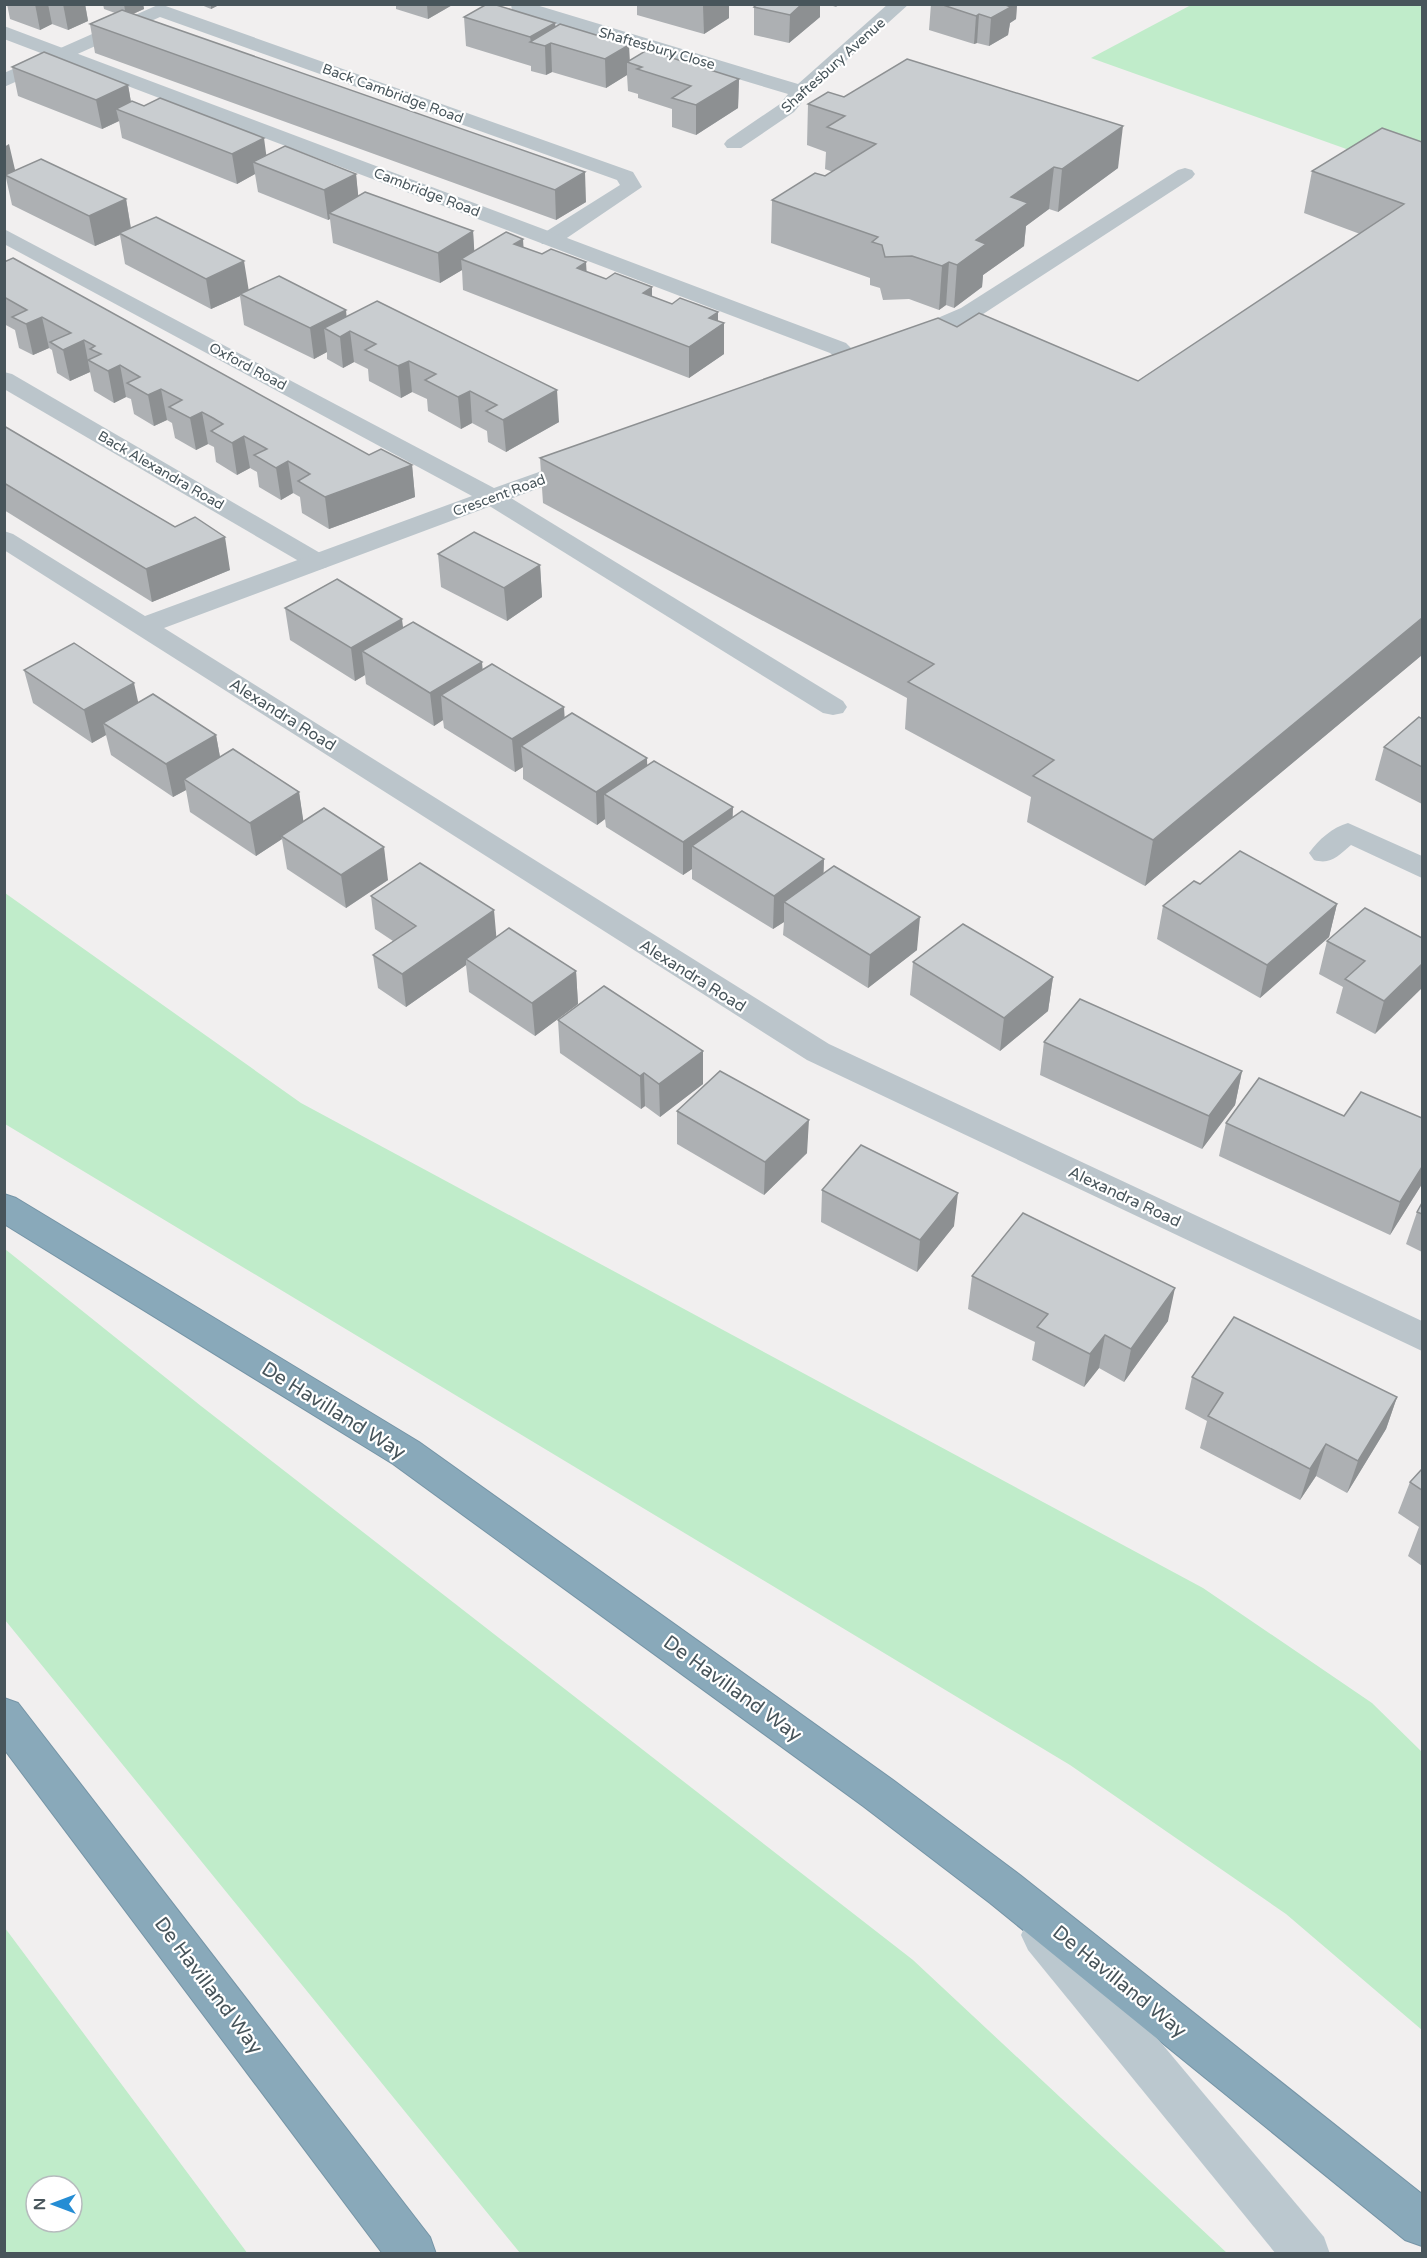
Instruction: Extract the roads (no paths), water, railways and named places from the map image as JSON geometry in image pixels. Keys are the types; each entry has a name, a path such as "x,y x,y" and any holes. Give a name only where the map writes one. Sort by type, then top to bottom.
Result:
{"highway":[{"name":"De Havilland Way","path":"4,1207 406,1453 878,1792 1005,1889 1422,2223"},
{"name":"De Havilland Way","path":"4,1716 413,2253"}],"street":[{"name":"Shaftesbury Close","path":"524,4 519,7 801,91"},
{"name":"Shaftesbury Avenue","path":"734,144 787,108 801,91 900,4"},
{"name":"Back Cambridge Road","path":"62,54 159,10 626,176 631,187 550,239"},
{"name":"Cambridge Road","path":"4,32 838,348 868,352"},
{"path":"4,81 62,54"},
{"path":"799,382 843,366 868,352 969,314 1185,174"},
{"name":"Oxford Road","path":"4,235 492,497 833,707"},
{"name":"Back Alexandra Road","path":"4,379 318,562"},
{"name":"Crescent Road","path":"144,626 602,456"},
{"name":"Alexandra Road","path":"4,539 818,1052 1422,1337"},
{"path":"1324,854 1348,832 1422,868"},
{"path":"1005,1889 1307,2253"}]}
